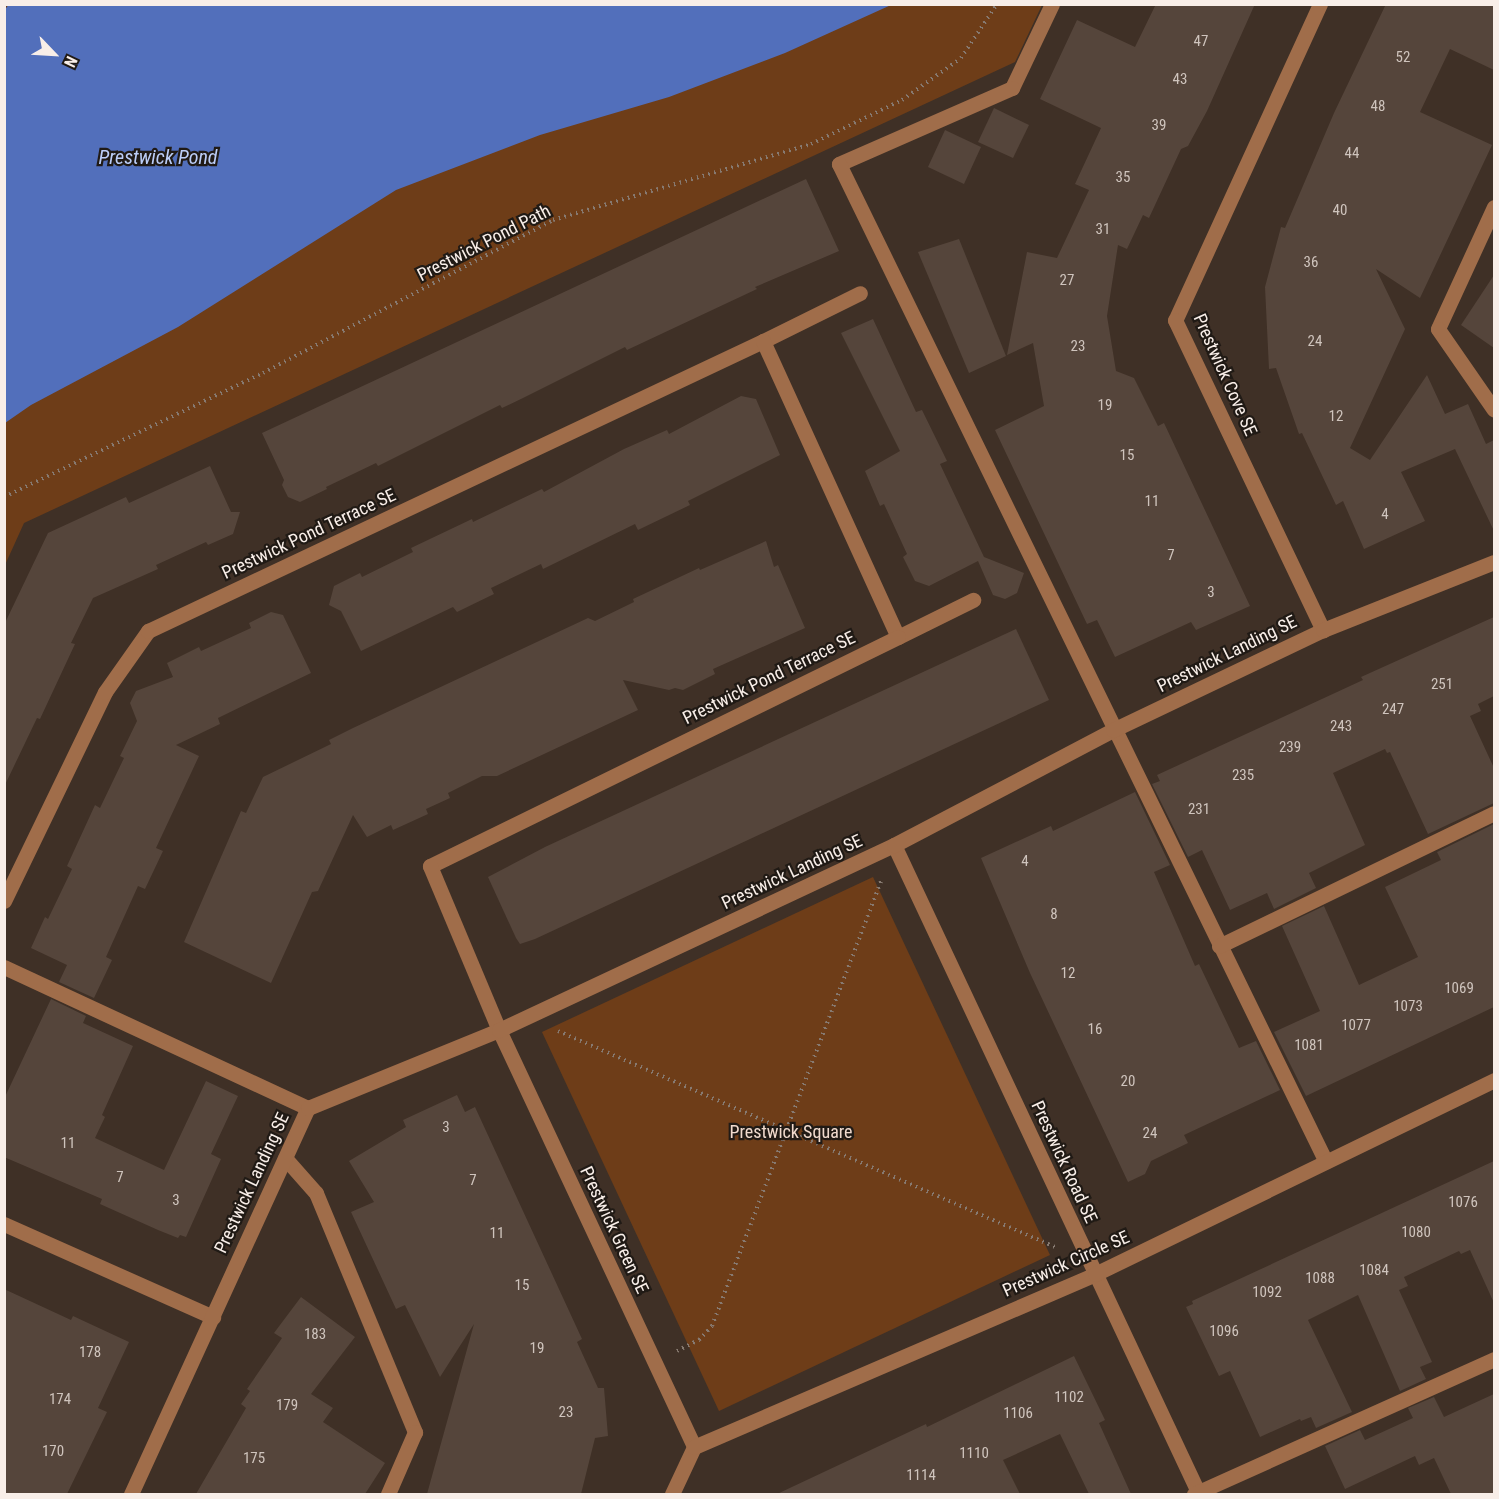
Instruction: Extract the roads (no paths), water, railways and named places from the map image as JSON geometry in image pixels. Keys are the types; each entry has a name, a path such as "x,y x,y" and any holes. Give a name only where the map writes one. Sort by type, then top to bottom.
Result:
{"street":[{"path":"1052,4 1012,88 839,164 1113,730 1326,1162"},
{"name":"Prestwick Cove SE","path":"1320,4 1175,320 1323,630"},
{"path":"1494,207 1438,329 1494,410"},
{"name":"Prestwick Pond Terrace SE","path":"4,901 105,692 148,632 860,293"},
{"path":"763,341 898,637"},
{"name":"Prestwick Landing SE","path":"130,1494 308,1108 499,1030 894,845 1113,730 1323,630 1494,562"},
{"name":"Prestwick Pond Terrace SE","path":"499,1030 429,866 974,600"},
{"path":"1219,946 1494,813"},
{"name":"Prestwick Road SE","path":"894,845 1197,1494"},
{"path":"4,967 308,1108"},
{"name":"Prestwick Green SE","path":"499,1030 694,1447"},
{"name":"Prestwick Circle SE","path":"694,1447 1326,1162 1494,1080"},
{"path":"285,1158 316,1193 415,1432 388,1494"},
{"path":"4,1224 213,1317"},
{"path":"1197,1494 1494,1359"},
{"path":"672,1494 694,1447"}],"water":[{"name":"Prestwick Pond","path":"9,4 891,5 785,53 669,97 540,135 396,190 178,327 31,405 5,423 4,11"}],"park label":[{"name":"Prestwick Square","path":"791,1132"}]}
